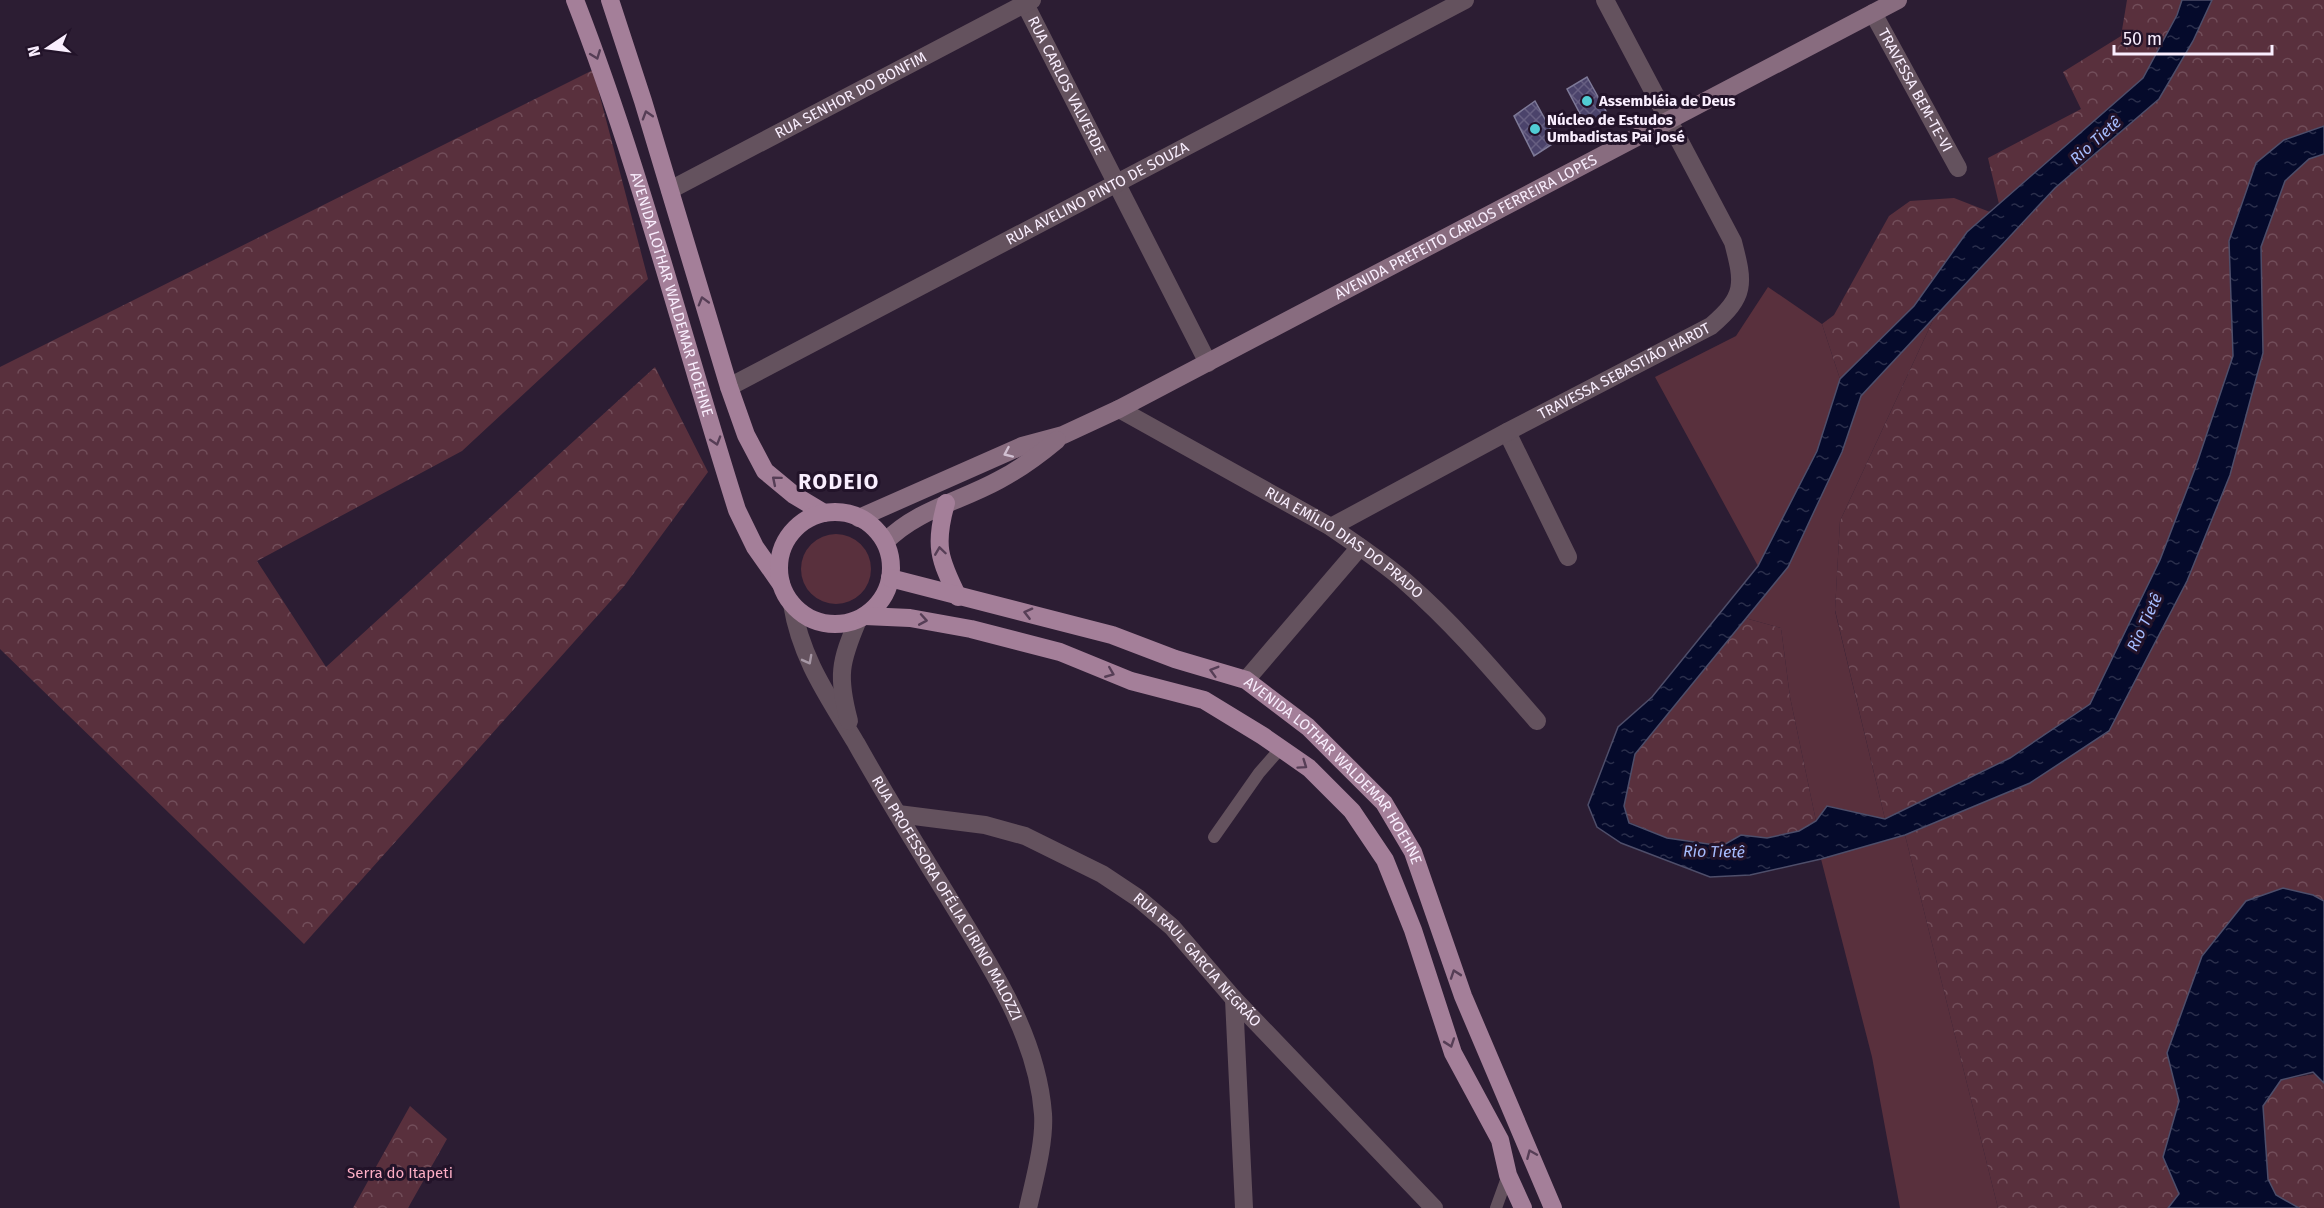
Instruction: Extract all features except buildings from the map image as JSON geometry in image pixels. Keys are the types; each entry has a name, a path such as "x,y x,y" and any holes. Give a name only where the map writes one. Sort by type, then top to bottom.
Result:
{"main road":[{"name":"AVENIDA LOTHAR WALDEMAR HOEHNE","path":"575,0 603,73 642,190 737,510 755,547 781,584"},
{"name":"AVENIDA LOTHAR WALDEMAR HOEHNE","path":"610,0 729,387 746,435 765,471 794,495 824,513"},
{"name":"AVENIDA PREFEITO CARLOS FERREIRA LOPES","path":"859,518 1022,446 1063,435 1119,409 1898,0"},
{"name":"AVENIDA PREFEITO CARLOS FERREIRA LOPES","path":"885,542 898,529 918,516 999,480 1036,457 1063,435"},
{"path":"946,503 939,528 939,553 958,597"},
{"path":"842,512 859,518 874,528 885,542 889,555 890,578 882,600 862,618 840,624 822,623 805,616 792,604 781,584 779,566 783,548 792,532 806,520 824,513 842,512"},
{"name":"AVENIDA LOTHAR WALDEMAR HOEHNE","path":"890,578 1112,635 1175,659 1246,680 1308,727 1384,803 1413,852 1463,996 1553,1208"},
{"name":"AVENIDA LOTHAR WALDEMAR HOEHNE","path":"862,618 910,618 951,625 1060,652 1131,681 1204,700 1263,736 1309,768 1352,812 1385,860 1413,930 1453,1053 1500,1140 1509,1174 1523,1208"}],"street":[{"name":"RUA AVELINO PINTO DE SOUZA","path":"729,387 1465,0"},
{"name":"TRAVESSA SEBASTIÃO HARDT","path":"1331,527 1711,326 1731,309 1740,290 1739,266 1733,242 1605,0"},
{"name":"RUA SENHOR DO BONFIM","path":"670,190 1027,1"},
{"name":"RUA CARLOS VALVERDE","path":"1027,1 1208,363"},
{"name":"TRAVESSA BEM-TE-VI","path":"1873,13 1958,168"},
{"name":"RUA EMÍLIO DIAS DO PRADO","path":"1119,409 1331,527 1360,547 1408,584 1462,635 1537,721"},
{"path":"1507,432 1568,557"},
{"path":"1246,680 1360,547"},
{"name":"RUA PROFESSORA OFÉLIA CIRINO MALOZZI","path":"792,604 796,630 803,651 828,698 981,950 1022,1028 1035,1069 1043,1116 1038,1162 1028,1208"},
{"path":"855,743 843,701 840,677 846,647 862,618"},
{"name":"RUA RAUL GARCIA NEGRÃO","path":"897,814 985,825 1025,836 1102,874 1138,898 1172,927 1234,999 1434,1208"},
{"path":"1234,999 1244,1208"}],"lane":[{"path":"1214,837 1259,773 1280,749"},
{"path":"1496,1208 1509,1174"}],"green space":[{"path":"2127,0 2182,0 2177,15 2143,78 1999,204 1988,158 2081,109 2063,72 2121,36"},
{"path":"2212,0 2324,0 2324,126 2284,140 2229,241 2233,356 2195,469 2160,560 2090,704 2010,758 1885,819 1835,610 1840,521 1934,318 2055,188 2159,99 2193,41"},
{"path":"593,70 648,279 462,451 257,561 326,667 655,367 708,472 625,585 304,944 0,649 0,367"},
{"path":"2324,154 2324,901 2313,895 2167,1052 2179,1100 2163,1157 2179,1194 2168,1208 1998,1208 1905,835 2030,783 2109,731 2263,353 2261,247 2285,181 2309,159"},
{"path":"1954,198 1990,212 1967,232 1914,306 1840,379 1822,324 1834,315 1889,216 1910,201"},
{"path":"1768,287 1822,324 1840,379 1817,451 1758,566 1655,377 1736,336"},
{"path":"1934,318 1840,521 1835,611 1885,819 1828,806 1816,821 1790,697 1781,628 1745,618 1788,567 1842,452 1861,396"},
{"path":"836,534 849,537 861,544 868,556 871,569 868,582 861,594 849,601 836,604 823,601 811,594 804,582 801,569 804,556 811,544 823,537"},
{"path":"1745,618 1781,628 1790,697 1816,821 1799,831 1767,838 1741,835 1722,846 1667,838 1629,822 1624,806 1635,754"},
{"path":"1905,835 1998,1208 1900,1208 1872,1057 1821,859"},
{"path":"2315,1074 2324,1083 2324,1208 2299,1208 2276,1195 2268,1180 2263,1106 2281,1080"},
{"name":"Serra do Itapeti","path":"410,1106 447,1139 408,1208 353,1208"}],"water":[{"name":"Rio Tietê","path":"2182,0 2212,0 2193,41 2159,99 2055,188 1861,396 1842,452 1788,567 1635,754 1624,806 1629,823 1667,838 1722,846 1741,835 1767,838 1799,831 1816,821 1827,806 1885,819 2010,758 2090,704 2160,560 2195,469 2233,356 2229,241 2256,163 2284,140 2324,126 2324,154 2309,159 2285,181 2261,247 2263,353 2230,475 2187,581 2109,731 2030,783 1905,835 1821,859 1750,875 1710,877 1621,843 1597,827 1588,805 1618,727 1652,697 1758,566 1817,451 1840,379 1914,306 1967,232 2143,78 2177,15"},
{"path":"2283,888 2313,895 2324,901 2324,1083 2313,1072 2281,1080 2263,1106 2268,1179 2276,1195 2299,1208 2168,1208 2179,1194 2163,1157 2179,1101 2167,1053 2202,956 2246,901"}],"place":[{"name":"Assembléia de Deus","path":"1587,101"},
{"name":"Núcleo de Estudos Umbadistas Pai José","path":"1535,129"}],"district":[{"name":"RODEIO","path":"839,482"}]}
